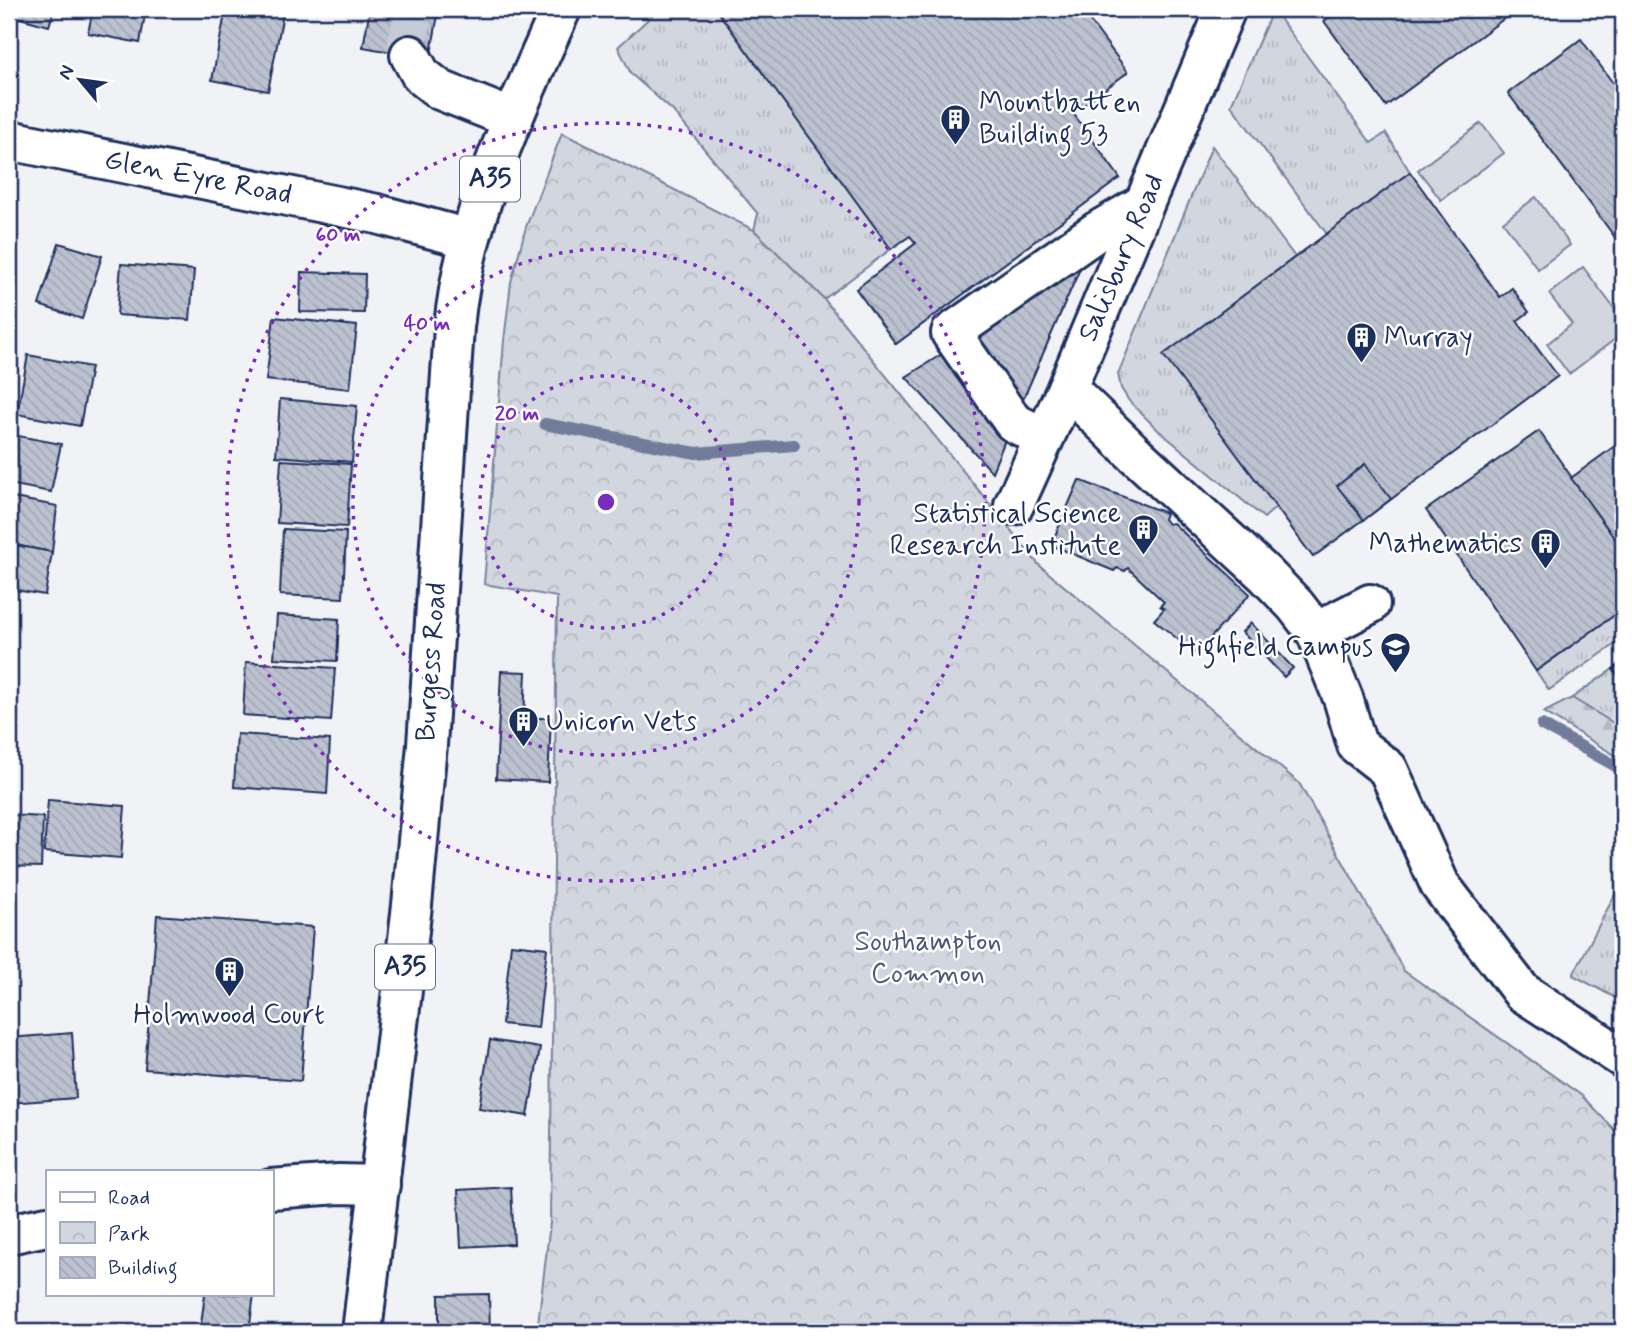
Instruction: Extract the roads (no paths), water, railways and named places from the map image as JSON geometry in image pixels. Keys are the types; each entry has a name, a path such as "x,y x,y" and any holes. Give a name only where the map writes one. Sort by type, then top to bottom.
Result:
{"main road":[{"name":"Burgess Road","path":"362,1332 427,745 454,327 461,272 469,239 513,119 561,9"},
{"name":"Salisbury Road","path":"1014,505 1067,388 1226,9"},
{"path":"410,55 421,75 440,90 513,119"},
{"name":"Glen Eyre Road","path":"9,140 377,214 469,239"},
{"path":"1044,438 1013,422 951,333 1096,232 1144,204"},
{"path":"1067,388 1296,604 1316,632 1343,698 1357,745 1388,769 1440,885 1522,992 1623,1058"},
{"path":"1316,632 1370,604"},
{"path":"273,1189 339,1184 380,1185"},
{"path":"9,1234 46,1226"}],"waterway":[{"path":"545,424 696,453 794,445"},
{"path":"1542,725 1623,770"}],"tunnel":[{"path":"410,55 407,42 415,9"}],"place":[{"name":"Mountbatten Building 53","path":"956,146"},
{"name":"Murray","path":"1361,365"},
{"name":"Statistical Science Research Institute","path":"1144,557"},
{"name":"Mathematics","path":"1545,571"},
{"name":"Highfield Campus","path":"1396,674"},
{"name":"Unicorn Vets","path":"523,749"},
{"name":"Holmwood Court","path":"229,998"}],"park label":[{"name":"Southampton Common","path":"928,958"}]}
